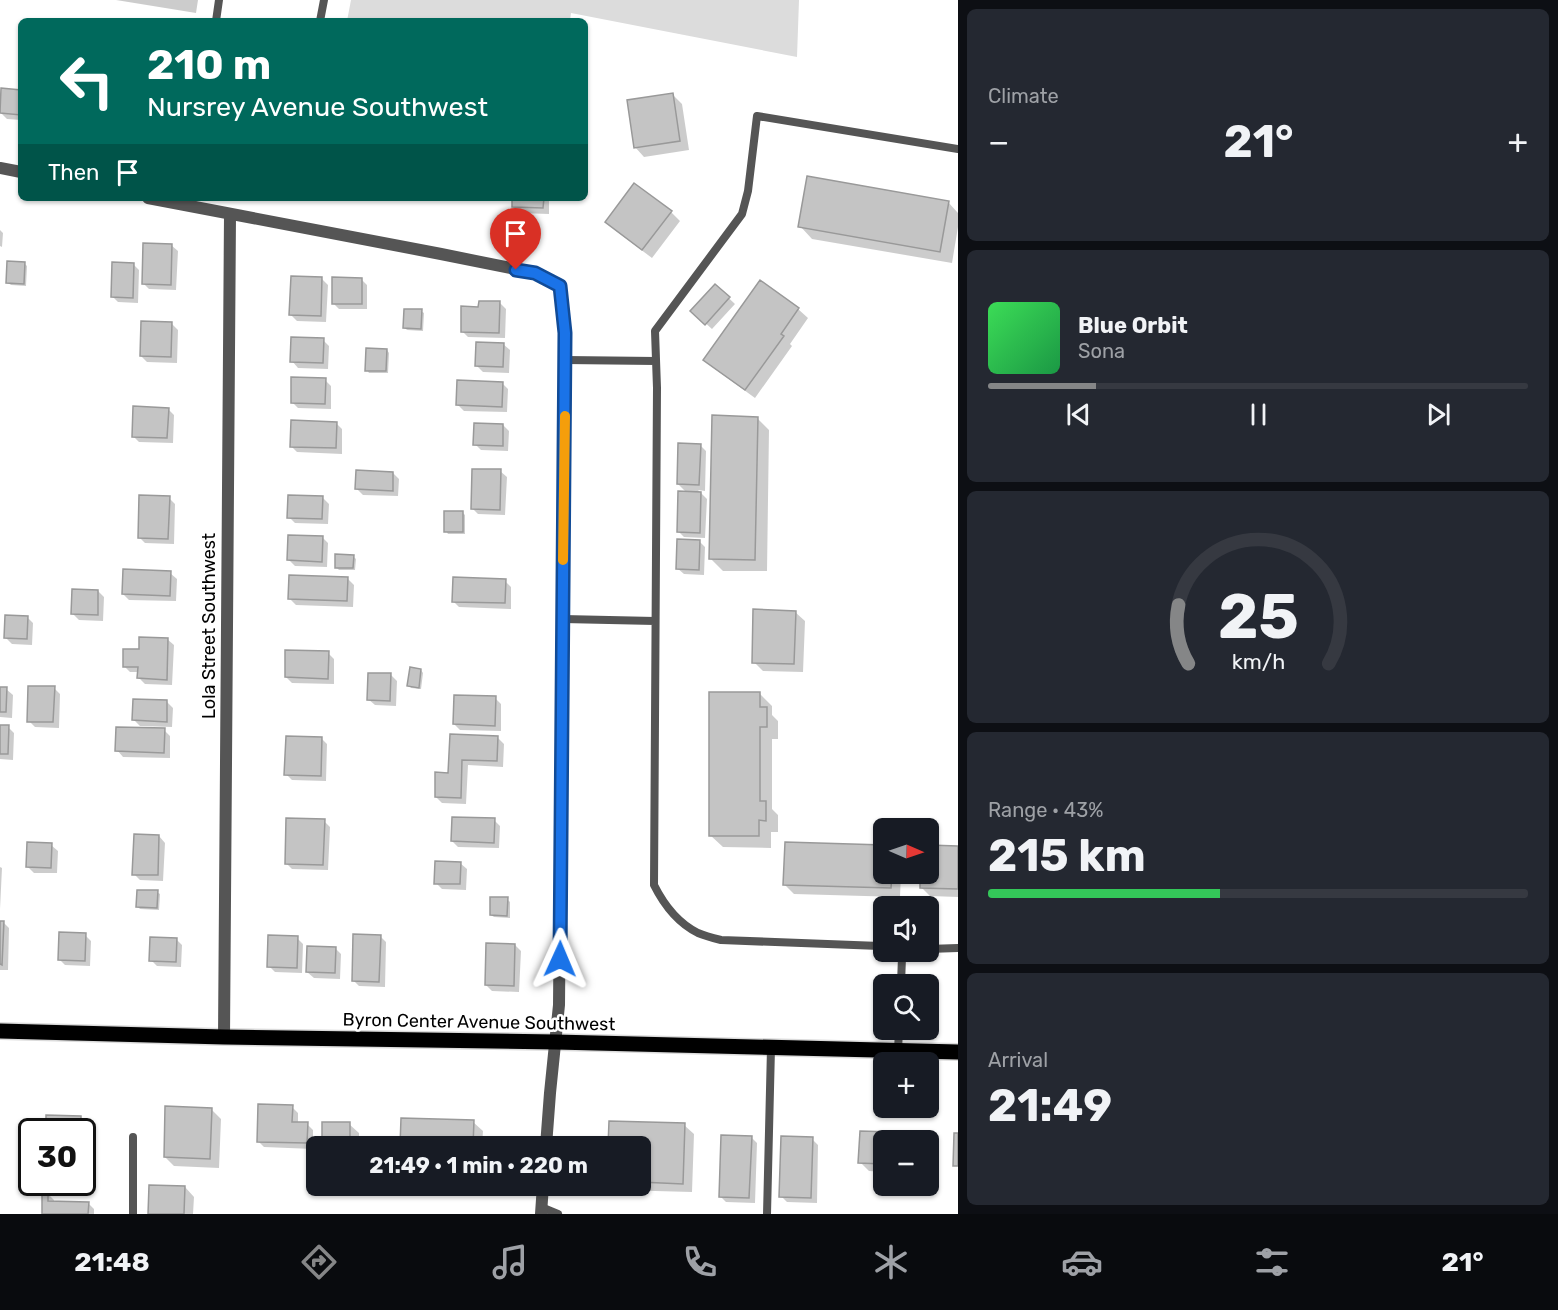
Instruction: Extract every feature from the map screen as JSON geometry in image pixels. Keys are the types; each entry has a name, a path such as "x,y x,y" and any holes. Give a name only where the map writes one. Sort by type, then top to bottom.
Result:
{"main road":[{"name":"Byron Center Avenue Southwest","path":"0,1031 958,1052"}],"street":[{"path":"0,168 18,171"},
{"path":"162,201 535,273 560,286 565,333 565,360 559,1005 547,1136"},
{"name":"Lola Street Southwest","path":"224,1037 230,215"},
{"path":"541,1211 542,1196"}],"lane":[{"path":"216,18 219,0"},
{"path":"321,18 324,0"},
{"path":"873,946 721,940 698,933 680,921 663,903 654,885 655,331 742,214 748,190 757,116 958,149"},
{"path":"565,360 656,361"},
{"path":"562,619 655,621"},
{"path":"939,949 958,948"},
{"path":"898,1040 898,1051"},
{"path":"766,1214 771,1048"},
{"path":"133,1137 133,1214"},
{"path":"541,1211 558,1214"}],"shaded area":[{"path":"351,0 799,0 797,57 571,13 570,18 348,18"}],"building":[{"path":"1,88 18,90 18,115 0,113"},
{"path":"673,93 680,141 634,148 627,100"},
{"path":"807,176 949,201 940,252 798,227"},
{"path":"634,183 672,211 642,250 605,222"},
{"path":"512,201 544,201 543,208 512,207"},
{"path":"143,243 172,244 171,285 142,284"},
{"path":"7,261 25,262 24,284 6,283"},
{"path":"112,262 134,263 133,298 111,297"},
{"path":"291,276 322,277 321,316 289,315"},
{"path":"332,277 362,278 362,304 332,304"},
{"path":"760,280 799,308 781,334 784,336 745,390 703,360"},
{"path":"715,284 730,297 705,325 690,311"},
{"path":"479,301 500,301 499,333 461,332 461,306 478,307"},
{"path":"404,309 422,309 421,329 403,328"},
{"path":"141,321 172,322 171,357 140,356"},
{"path":"291,337 324,338 323,363 290,362"},
{"path":"476,342 504,343 503,367 475,366"},
{"path":"366,348 387,349 386,371 365,371"},
{"path":"291,377 326,378 325,404 291,403"},
{"path":"457,380 503,382 502,407 456,405"},
{"path":"133,406 169,408 167,438 132,437"},
{"path":"712,415 758,417 755,560 709,559"},
{"path":"291,420 337,422 336,448 290,447"},
{"path":"474,423 503,424 503,446 473,445"},
{"path":"678,443 701,444 699,485 677,484"},
{"path":"472,469 501,469 500,510 471,509"},
{"path":"356,470 393,472 393,491 355,489"},
{"path":"678,491 701,492 700,533 677,532"},
{"path":"139,495 170,496 168,539 138,538"},
{"path":"288,495 323,496 322,519 287,518"},
{"path":"444,511 463,511 463,532 444,532"},
{"path":"288,535 323,536 322,562 287,560"},
{"path":"677,539 700,540 699,570 676,569"},
{"path":"335,554 354,555 353,568 335,568"},
{"path":"123,569 171,571 170,596 122,594"},
{"path":"289,575 348,577 347,601 288,599"},
{"path":"453,577 506,579 505,603 452,602"},
{"path":"72,589 98,590 98,615 71,614"},
{"path":"753,609 796,611 794,664 752,663"},
{"path":"5,615 28,616 27,639 4,638"},
{"path":"139,637 168,638 167,680 137,678 138,667 123,667 123,649 139,649"},
{"path":"285,650 329,651 328,679 285,677"},
{"path":"410,667 421,669 419,688 407,686"},
{"path":"368,673 391,673 390,701 367,700"},
{"path":"28,686 55,686 53,722 27,722"},
{"path":"0,687 7,687 6,712 0,712"},
{"path":"709,692 760,692 760,707 767,707 767,727 760,727 760,801 766,801 766,821 759,820 759,836 709,836"},
{"path":"454,695 496,696 495,726 453,724"},
{"path":"133,699 167,700 167,722 132,720"},
{"path":"0,725 9,725 8,754 0,754"},
{"path":"116,727 165,728 164,753 115,751"},
{"path":"450,734 498,736 497,761 462,760 461,798 435,797 435,772 448,773"},
{"path":"286,736 322,737 321,776 284,775"},
{"path":"452,817 495,818 494,843 451,841"},
{"path":"286,818 325,819 323,865 285,864"},
{"path":"134,834 159,835 158,875 132,875"},
{"path":"27,842 52,843 51,868 26,867"},
{"path":"785,842 873,845 873,884 891,884 891,888 783,885"},
{"path":"939,845 958,846 958,889 920,888 920,884 939,884"},
{"path":"435,861 461,862 460,884 434,884"},
{"path":"137,890 158,890 157,908 136,907"},
{"path":"490,897 508,897 507,916 490,915"},
{"path":"0,921 4,921 2,965 0,964"},
{"path":"59,932 86,933 85,961 58,960"},
{"path":"353,934 381,935 379,982 352,981"},
{"path":"268,935 298,936 297,968 267,967"},
{"path":"150,937 177,938 176,962 149,961"},
{"path":"486,943 515,944 514,986 485,985"},
{"path":"307,946 336,947 335,973 306,972"},
{"path":"258,1104 293,1105 292,1122 308,1122 306,1143 257,1142"},
{"path":"165,1106 212,1108 210,1159 164,1157"},
{"path":"46,1115 81,1116 81,1118 46,1118"},
{"path":"401,1118 474,1120 473,1136 400,1136"},
{"path":"609,1121 685,1123 683,1184 651,1183 651,1136 608,1136"},
{"path":"322,1122 350,1122 350,1136 322,1136"},
{"path":"860,1131 873,1131 873,1164 858,1163"},
{"path":"954,1133 958,1133 958,1166 953,1166"},
{"path":"721,1135 752,1136 749,1198 719,1197"},
{"path":"781,1136 813,1137 811,1198 779,1197"},
{"path":"149,1185 185,1186 184,1214 148,1214"},
{"path":"42,1196 48,1196 48,1201 89,1202 88,1214 42,1214"}],"slow traffic":[{"path":"563,560 565,416"}],"route":[{"path":"516,270 535,273 560,286 565,333 560,959"}]}
